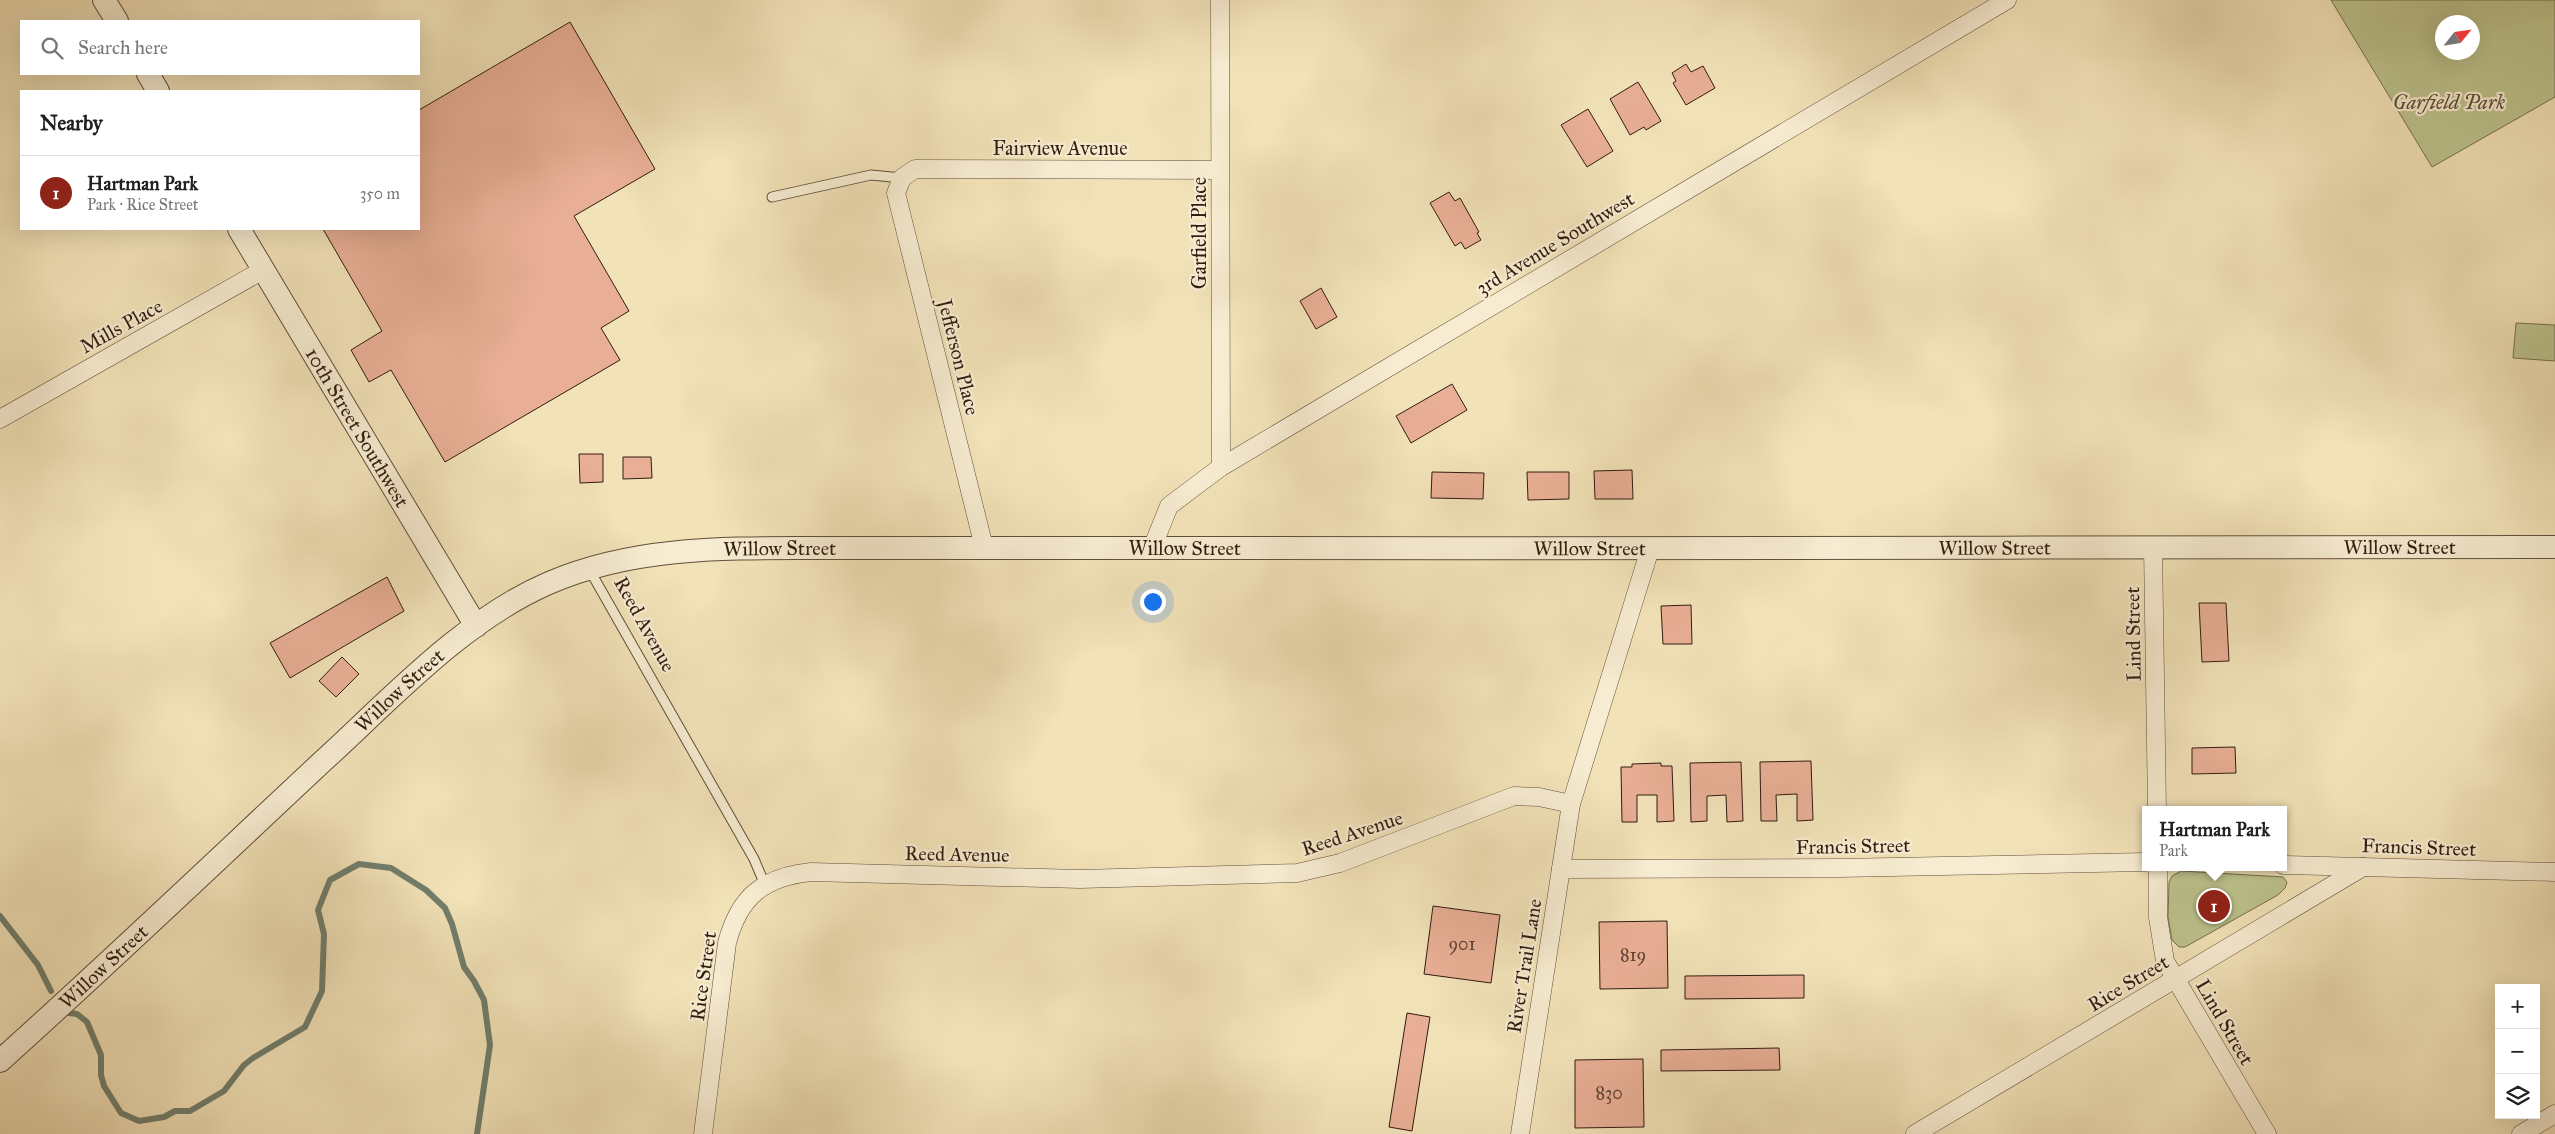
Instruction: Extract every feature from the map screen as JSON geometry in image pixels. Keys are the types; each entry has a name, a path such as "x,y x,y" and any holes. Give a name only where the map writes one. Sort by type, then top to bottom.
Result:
{"street":[{"path":"104,0 115,20"},
{"name":"Garfield Place","path":"1220,0 1221,467"},
{"name":"3rd Avenue Southwest","path":"1152,548 1169,506 1221,467 2006,0"},
{"path":"149,75 157,90"},
{"name":"Fairview Avenue","path":"902,178 915,169 1220,170"},
{"name":"Jefferson Place","path":"902,178 896,193 984,547"},
{"name":"10th Street Southwest","path":"240,230 476,626"},
{"name":"Mills Place","path":"0,418 264,270"},
{"name":"Willow Street","path":"0,1061 404,686 476,626 510,603 548,583 589,568 647,555 704,549 984,547 1650,549 2555,547"},
{"name":"Lind Street","path":"2153,547 2157,806"},
{"path":"1571,804 1650,549"},
{"name":"Reed Avenue","path":"811,872 1080,879 1297,873 1340,863 1514,796 1539,797 1571,804"},
{"name":"River Trail Lane","path":"1520,1134 1571,804"},
{"name":"Francis Street","path":"1561,869 1839,868 2142,862"},
{"name":"Francis Street","path":"2287,865 2555,872"},
{"name":"Rice Street","path":"1915,1134 2362,867"},
{"name":"Lind Street","path":"2158,871 2160,939 2165,961 2266,1134"},
{"name":"Rice Street","path":"703,1134 727,943 733,919 746,900 765,885 787,874 811,872"},
{"path":"2521,1134 2555,1114"}],"lane":[{"path":"772,197 872,175 902,178"},
{"name":"Reed Avenue","path":"589,568 754,859 765,885"}],"green space":[{"name":"Garfield Park","path":"2331,0 2555,0 2555,97 2432,167"},
{"path":"2516,323 2555,325 2555,361 2513,358"},
{"path":"2181,871 2283,877 2287,882 2285,888 2278,895 2185,947 2179,947 2172,940 2168,917 2169,882 2172,876"}],"building":[{"path":"570,22 655,169 574,216 629,311 601,328 620,360 445,462 391,370 369,382 351,350 382,331 324,230 420,230 420,109"},
{"path":"1686,64 1691,72 1703,66 1715,88 1686,105 1673,83 1676,81 1672,73"},
{"path":"1638,82 1661,121 1646,130 1644,127 1630,135 1610,99"},
{"path":"1588,109 1613,151 1587,167 1561,125"},
{"path":"1449,192 1455,201 1460,198 1479,232 1477,233 1481,240 1465,249 1461,242 1455,246 1430,203"},
{"path":"1321,288 1337,317 1316,329 1300,301"},
{"path":"1452,384 1467,410 1411,443 1396,416"},
{"path":"579,454 603,454 603,482 580,483"},
{"path":"623,457 651,457 652,478 623,479"},
{"path":"1632,470 1633,499 1595,499 1594,471"},
{"path":"1432,472 1484,473 1483,499 1431,498"},
{"path":"1527,472 1569,472 1569,499 1528,500"},
{"path":"387,577 404,611 290,678 270,643"},
{"path":"2199,603 2226,603 2229,661 2202,662"},
{"path":"1691,605 1692,644 1663,644 1661,606"},
{"path":"342,657 359,674 336,697 319,681"},
{"path":"2235,747 2236,773 2192,774 2192,748"},
{"path":"1811,761 1813,820 1797,821 1797,794 1776,795 1777,821 1761,821 1760,762"},
{"path":"1741,762 1743,821 1727,822 1726,795 1707,796 1707,821 1691,822 1690,763"},
{"path":"1661,763 1661,766 1672,766 1674,821 1657,822 1657,795 1637,795 1637,822 1622,822 1621,767 1632,767 1632,764"},
{"path":"1433,906 1500,915 1491,983 1424,974"},
{"path":"1667,921 1668,988 1600,989 1599,922"},
{"path":"1804,975 1804,998 1685,999 1685,976"},
{"path":"1407,1013 1430,1017 1412,1131 1389,1127"},
{"path":"1779,1048 1780,1070 1661,1071 1661,1050"},
{"path":"1643,1059 1644,1127 1575,1128 1575,1060"}],"waterway":[{"path":"69,1013 77,1014 87,1022 101,1055 101,1075 104,1086 121,1113 139,1121 164,1117 175,1111 190,1111 224,1091 244,1065 253,1058 305,1027 322,991 324,934 318,910 330,880 359,864 391,868 426,890 445,908 452,924 464,967 484,1000 490,1045 477,1134"},
{"path":"0,916 38,965 51,991"}],"place":[{"name":"Hartman Park","path":"2214,906"}]}
